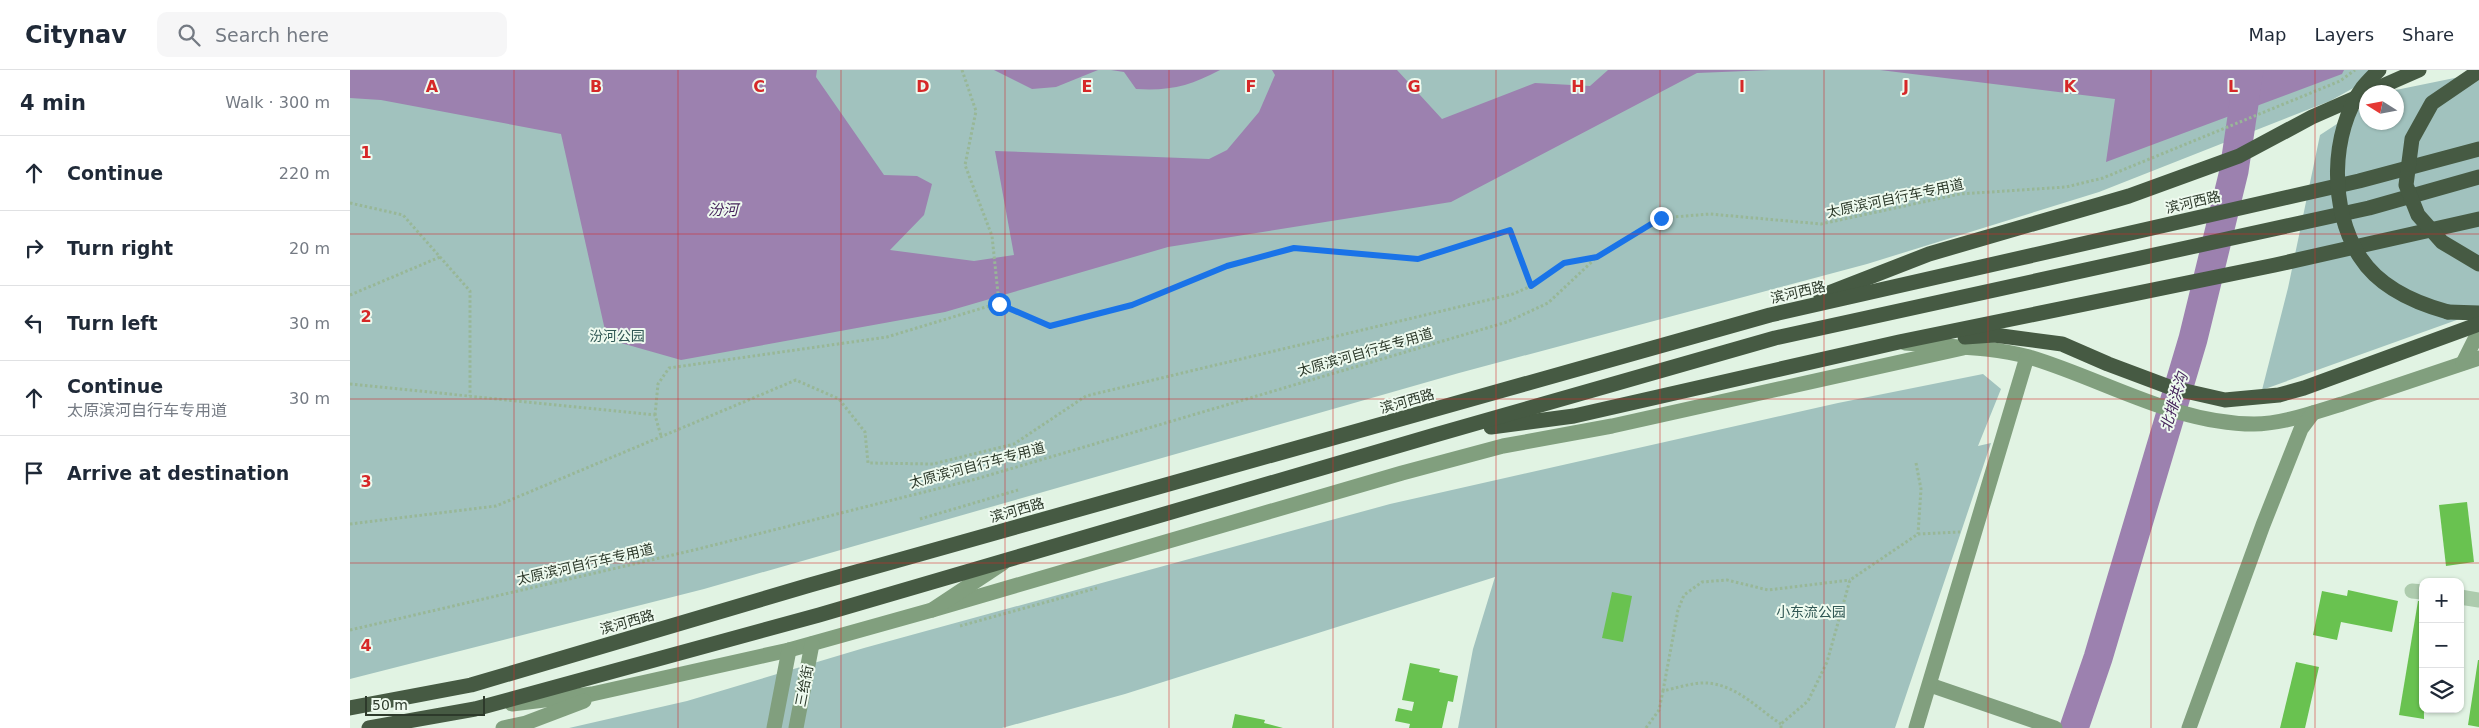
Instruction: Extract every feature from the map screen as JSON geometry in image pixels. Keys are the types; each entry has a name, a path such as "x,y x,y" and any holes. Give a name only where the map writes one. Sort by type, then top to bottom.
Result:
{"highway":[{"path":"2379,70 2363,87 2343,127 2337,168 2340,204 2345,224 2360,257 2382,281 2417,303 2448,312 2479,313"},
{"path":"1770,315 1929,254 2129,196 2239,156 2336,106 2419,70"},
{"path":"2479,71 2432,103 2412,139 2406,185 2418,216 2442,242 2479,264"},
{"name":"滨河西路","path":"350,708 470,685 820,582 1770,315 2324,189 2479,149"},
{"path":"369,728 475,709 819,615 1775,338 2321,219 2369,208 2479,177"},
{"path":"1435,435 1574,416 1899,342 2318,255 2479,219"},
{"path":"1899,342 1994,335 2062,344 2172,388 2225,400 2279,394 2304,388 2479,324"}],"street":[{"path":"2463,363 2479,332"},
{"path":"1899,342 2027,357 2057,366 2158,405 2213,420 2254,424 2313,413 2479,358"},
{"path":"475,709 592,694 789,650 1402,473 1503,446 1612,426 1963,348"},
{"path":"1916,728 2027,357"},
{"path":"2189,728 2263,525 2301,429 2313,413"},
{"path":"1503,446 1574,416"},
{"path":"932,610 1007,560"},
{"path":"2464,598 2479,600"},
{"name":"三给街","path":"796,728 812,644"},
{"name":"三给街","path":"774,728 789,650"},
{"path":"1930,685 2055,728"},
{"path":"503,728 526,723 618,688"}],"path":[{"path":"962,70 976,111 965,165 992,236 999,304"},
{"name":"太原滨河自行车专用道","path":"350,630 694,550 976,479 1498,325 1548,303 1597,257 1661,218 1710,214 1821,224 1960,194 2066,187 2103,178 2340,81 2355,70"},
{"path":"350,202 404,215 470,291 470,396"},
{"path":"661,436 655,415 658,384 669,368 888,337 999,304 1050,326 1132,305 1227,266 1294,248 1418,259 1510,230 1531,286"},
{"path":"350,295 440,257"},
{"path":"350,524 496,506 796,380 839,399 865,432 868,463 933,464 1014,444 1086,396 1503,296 1531,286 1564,263 1597,257"},
{"path":"350,384 655,415"},
{"path":"1916,463 1921,489 1918,534"},
{"path":"920,519 1018,490"},
{"path":"1646,728 1659,710 1678,610 1684,595 1702,582 1728,580 1768,590 1850,580 1918,534 1961,532"},
{"path":"1663,691 1707,683 1731,689 1746,697 1781,726 1808,701 1827,662 1850,580"},
{"path":"960,626 1097,588"}],"green space":[{"name":"汾河公园","path":"350,70 2386,70 2330,101 2099,192 1867,264 1459,373 704,589 350,679"},
{"path":"2479,73 2479,312 2262,390 2288,288 2320,135 2359,110 2359,130 2404,130 2404,88"},
{"name":"小东流公园","path":"1983,374 2001,389 1978,446 1991,443 1895,728 1458,728 1473,649 1495,577 1125,694 1002,728 569,728 687,701 864,648 1390,504 1838,403"}],"water":[{"name":"汾河","path":"350,70 817,70 816,77 884,175 917,176 932,184 924,215 890,250 974,261 1014,255 995,151 1209,159 1227,150 1259,112 1275,75 1272,70 1397,70 1442,119 1535,83 1590,86 1608,70 1771,70 1697,73 1451,202 1168,247 945,312 681,360 607,339 561,134 381,100 350,98"},
{"path":"994,70 1098,70 1056,87 1032,89"},
{"path":"1111,70 1220,70 1189,84 1170,88 1136,89 1124,72"},
{"path":"1880,70 2344,70 2342,74 2106,162 2115,99"}],"building":[{"path":"2467,502 2474,562 2446,566 2439,505"},
{"path":"2348,590 2398,601 2392,632 2341,622 2337,640 2313,635 2322,591 2347,596"},
{"path":"1612,592 1632,596 1623,642 1602,638"},
{"path":"2419,601 2419,713 2424,713 2424,719 2399,715"},
{"path":"2479,660 2479,727 2468,725"},
{"path":"2296,662 2319,667 2305,728 2280,728"},
{"path":"1410,663 1440,669 1439,672 1458,676 1453,702 1448,701 1442,728 1409,728 1410,724 1395,721 1398,708 1412,711 1414,702 1402,700"},
{"path":"1235,714 1265,720 1264,723 1283,728 1232,728"}],"waterway":[{"name":"北排洪沟","path":"2074,728 2098,658 2193,339 2234,171 2249,70"}],"route":[{"path":"999,304 1050,326 1132,305 1227,266 1294,248 1374,253 1418,259 1510,230 1531,286 1564,263 1597,257 1661,218"}]}
